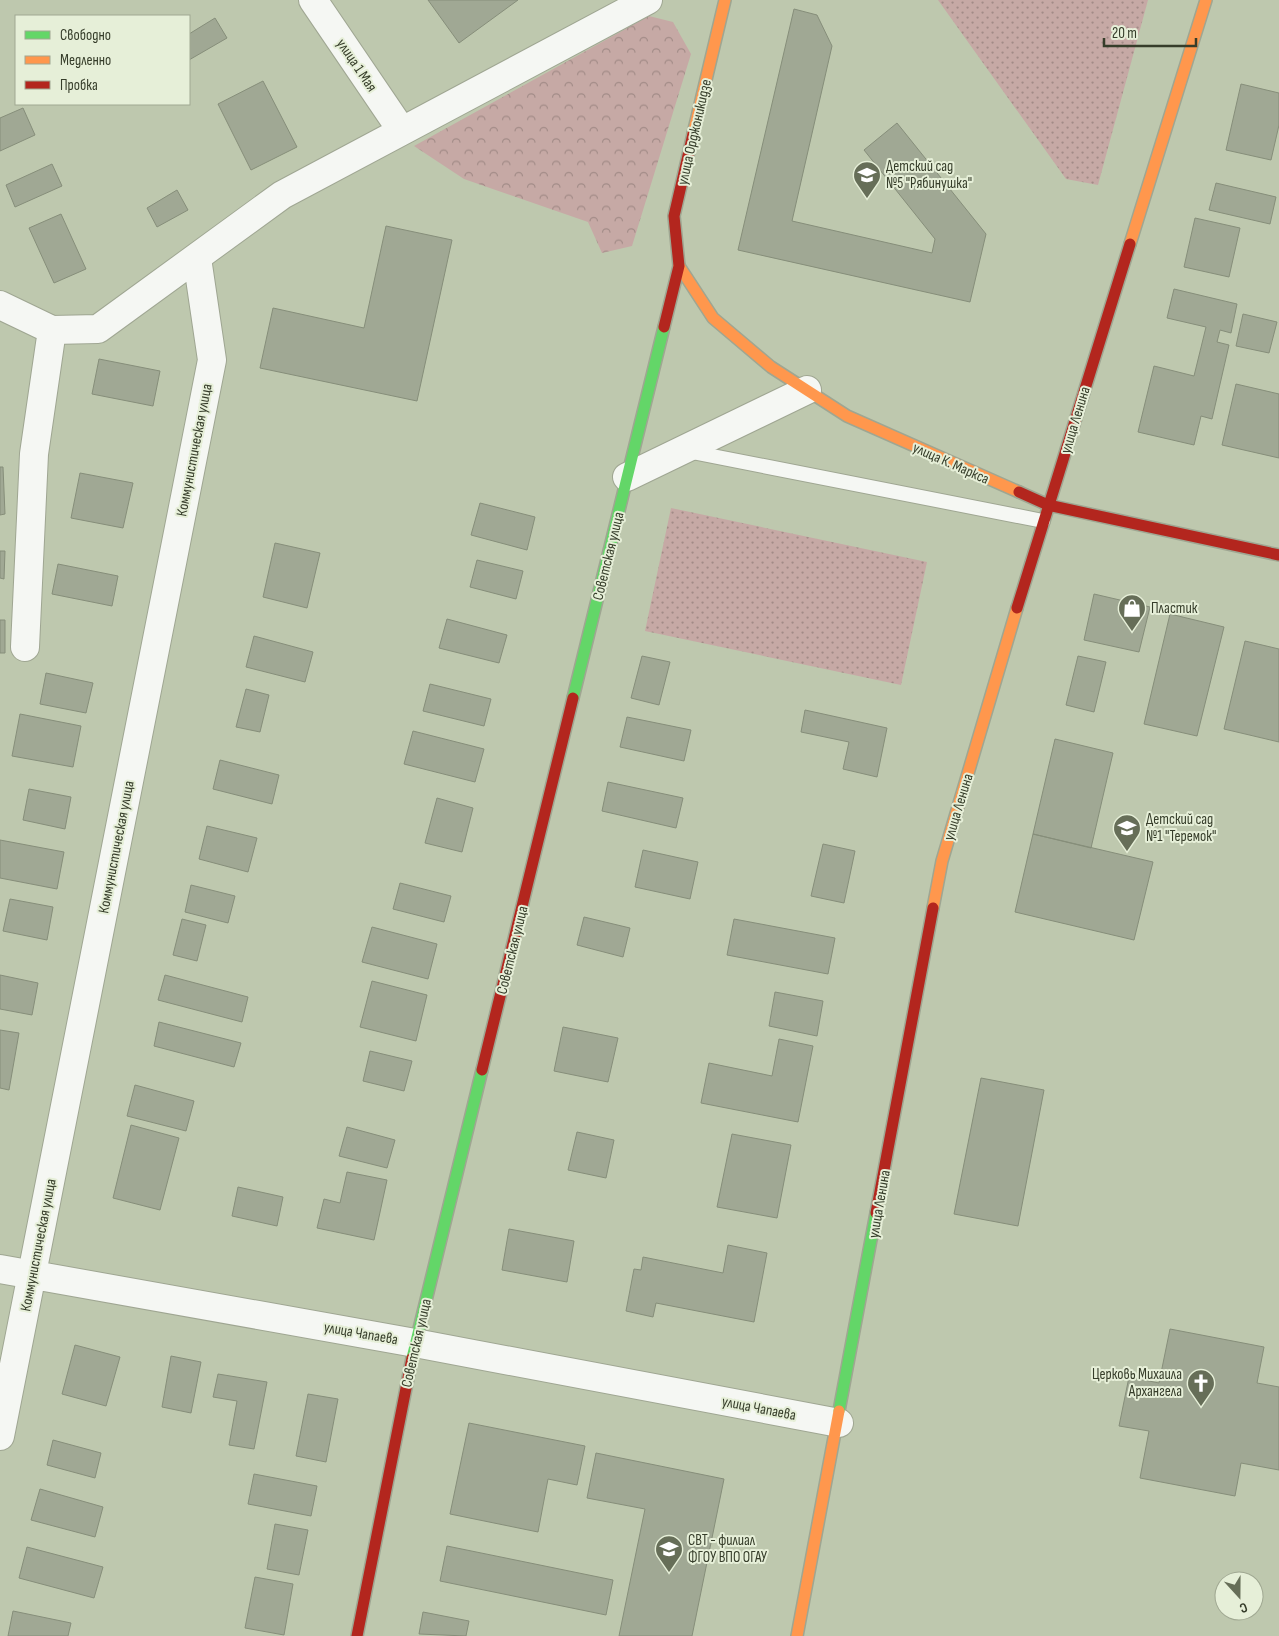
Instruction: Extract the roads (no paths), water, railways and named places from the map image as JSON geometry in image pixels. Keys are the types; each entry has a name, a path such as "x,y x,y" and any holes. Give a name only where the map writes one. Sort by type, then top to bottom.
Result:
{"street":[{"name":"улица 1 Мая","path":"313,0 402,131"},
{"path":"0,305 52,330 98,329 282,195 648,0"},
{"name":"улица Орджоникидзе","path":"679,266 674,216 725,0"},
{"name":"улица Ленина","path":"797,1636 839,1423 942,861 1048,506 1206,0"},
{"name":"Коммунистическая улица","path":"0,1436 212,360 197,258"},
{"name":"улица К. Маркса","path":"679,266 713,318 771,367 848,416 1048,506 1279,555"},
{"name":"Советская улица","path":"357,1636 415,1343 679,266"},
{"path":"25,647 34,454 52,330"},
{"path":"627,477 807,390"},
{"name":"улица Чапаева","path":"0,1269 415,1343 839,1423"}],"lane":[{"path":"683,450 1044,521"}],"place":[{"name":"Детский сад №5 \"Рябинушка\"","path":"867,199"},
{"name":"Пластик","path":"1132,632"},
{"name":"Детский сад №1 \"Теремок\"","path":"1127,852"},
{"name":"Церковь Михаила Архангела","path":"1201,1407"},
{"name":"СВТ - филиал ФГОУ ВПО ОГАУ","path":"669,1573"}]}
